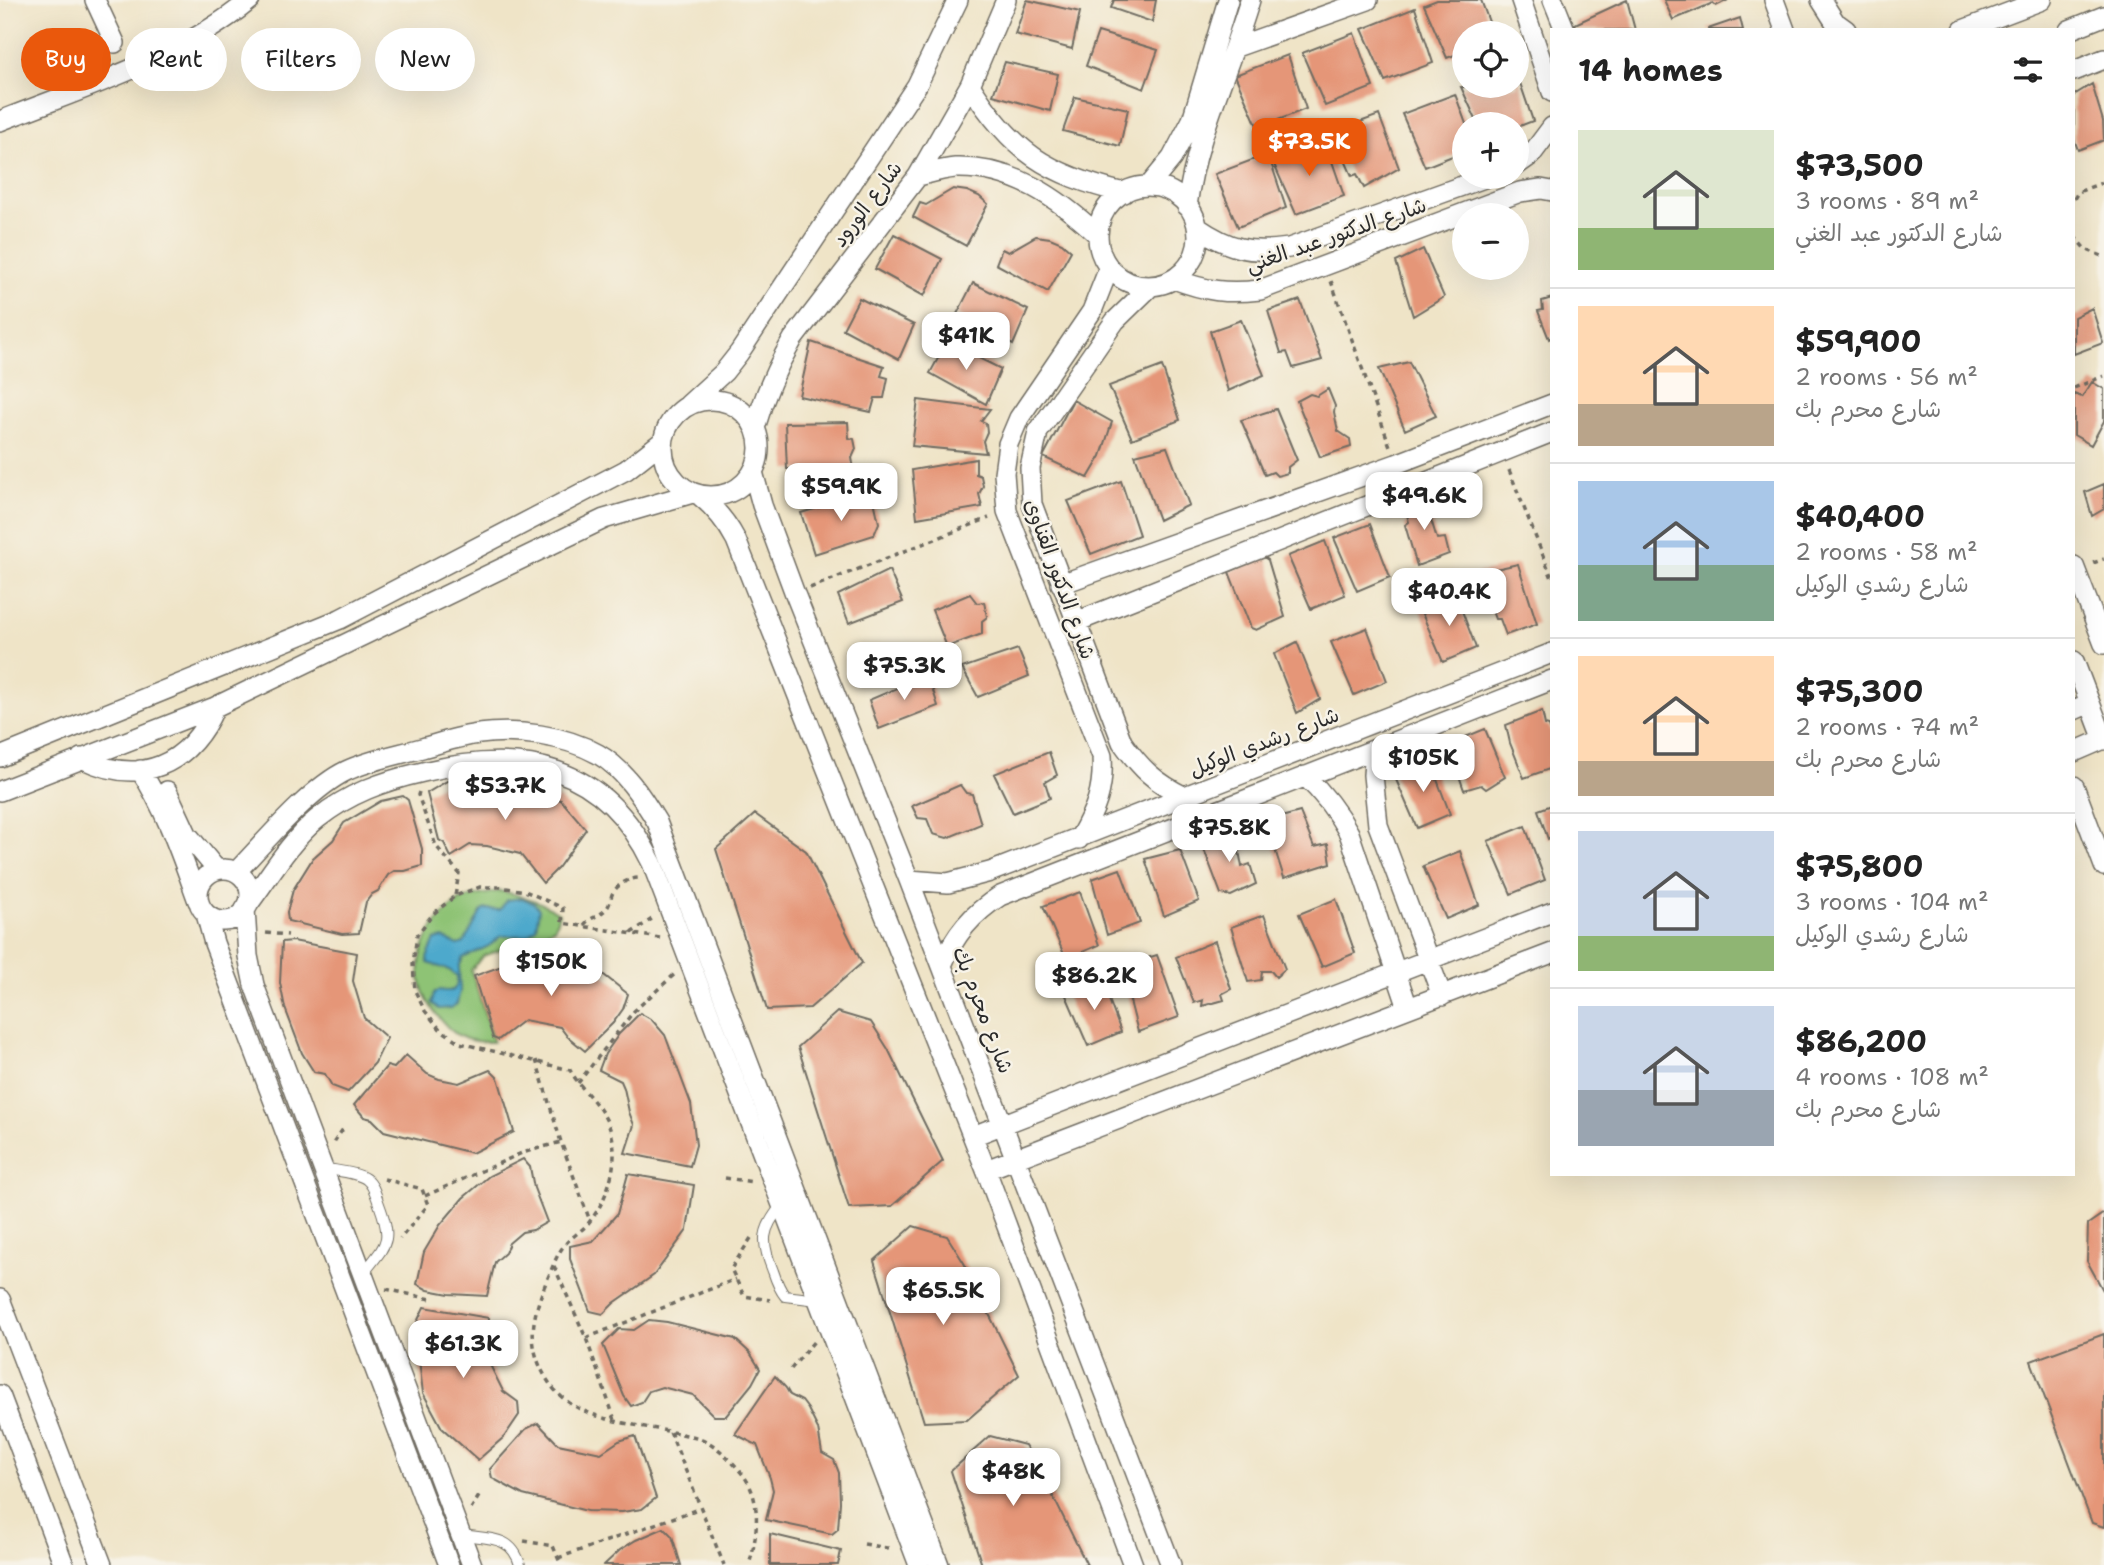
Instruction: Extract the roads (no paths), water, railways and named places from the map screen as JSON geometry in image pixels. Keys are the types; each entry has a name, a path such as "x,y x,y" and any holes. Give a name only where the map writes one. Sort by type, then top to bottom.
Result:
{"street":[{"path":"95,0 115,43"},
{"path":"0,121 125,71 192,40 233,15 250,0"},
{"name":"شارع الورود","path":"688,405 724,372 739,353 917,85 958,0"},
{"name":"شارع الورود","path":"755,428 764,397 793,339 918,176 970,85 1006,0"},
{"path":"1149,186 1172,158 1192,120 1228,0"},
{"path":"1187,206 1198,154 1250,0"},
{"path":"1236,47 1368,0"},
{"path":"1521,0 1550,86"},
{"path":"1553,0 1564,28"},
{"path":"1774,0 1784,28"},
{"path":"1821,0 1831,28"},
{"path":"1821,0 1835,22 1843,28"},
{"path":"1968,28 2042,0"},
{"path":"2074,28 2104,16"},
{"path":"2075,71 2104,59"},
{"path":"970,85 988,115 1015,144 1047,167 1084,183 1124,193"},
{"path":"1529,156 1550,130"},
{"path":"918,176 955,168 995,173 1034,186 1068,207 1098,235"},
{"path":"1149,186 1165,189 1179,197 1187,206 1197,228 1194,257 1186,270 1174,279 1151,286 1135,285 1120,279 1109,268 1100,252 1098,235 1101,218 1110,204 1124,193 1149,186"},
{"name":"شارع الدكتور عبد الغني","path":"1197,228 1218,241 1241,249 1265,252 1289,248 1454,189"},
{"name":"شارع الدكتور عبد الغني","path":"1174,279 1201,289 1231,293 1260,289 1520,192 1550,191"},
{"name":"شارع الدكتور القناوى","path":"1079,839 1095,811 1103,780 1102,756 1007,511 1004,472 1009,444 1018,418 1092,311 1109,268"},
{"name":"شارع الدكتور القناوى","path":"1151,286 1115,321 1038,432 1030,468 1031,504 1122,742 1139,765 1160,784 1185,797"},
{"path":"0,791 215,706 604,519 696,494 719,495 730,492 739,487 753,472 759,450 755,428 742,410 721,400 710,399 688,405 671,421 663,442 665,463 676,481 696,494 714,507 727,522 736,540 973,1136 1133,1565"},
{"path":"1061,584 1396,464 1550,405"},
{"path":"1076,622 1550,433"},
{"path":"0,757 340,620 626,470 663,442"},
{"name":"شارع محرم بك","path":"753,472 762,505 795,594 942,965 1171,1565"},
{"path":"1028,567 1050,557"},
{"path":"2075,569 2104,644"},
{"name":"شارع رشدي الوكيل","path":"909,880 948,883 990,872 1550,654"},
{"path":"2075,667 2082,706 2104,740 2075,752"},
{"path":"942,965 963,925 979,909 1000,895 1550,681"},
{"path":"81,758 115,771 150,768 173,760 191,746 206,728 215,706"},
{"path":"236,872 288,817 345,772 387,757 476,734 527,733 566,742 599,754 621,774 641,796 657,822 939,1565"},
{"path":"556,770 564,757 566,742"},
{"path":"1375,750 1374,800 1378,825 1442,996"},
{"path":"585,784 588,767 599,754"},
{"path":"472,1565 254,985 248,956 246,908 250,893 246,881 236,872 216,869 205,876 198,888 202,908 216,920 227,921 237,917 246,908 289,849 316,820 349,797 385,781 457,764 493,761 556,770 585,784 606,799 625,818 640,840 663,893 917,1559"},
{"path":"150,768 161,779 187,834 216,869"},
{"path":"150,768 150,785 202,908 449,1565"},
{"path":"1305,776 1337,812 1349,833 1408,1008"},
{"path":"2075,789 2104,866"},
{"path":"990,872 1000,895"},
{"path":"973,1136 1550,913"},
{"path":"986,1170 1550,954"},
{"path":"0,1299 102,1565"},
{"path":"0,1395 64,1565"}],"lane":[{"path":"323,1168 360,1176 373,1187 388,1234 384,1247 365,1280"},
{"path":"782,1204 768,1225 763,1239 764,1248 785,1296 818,1300"},
{"path":"460,1535 509,1544 517,1552 520,1565"}],"water":[{"path":"522,898 534,903 539,909 536,928 527,936 501,936 489,946 463,958 459,967 460,991 457,1004 451,1008 439,1009 432,1003 434,993 454,989 457,976 449,970 428,963 427,958 435,940 443,938 458,945 464,943 481,912 485,909 500,910 507,900"}]}
